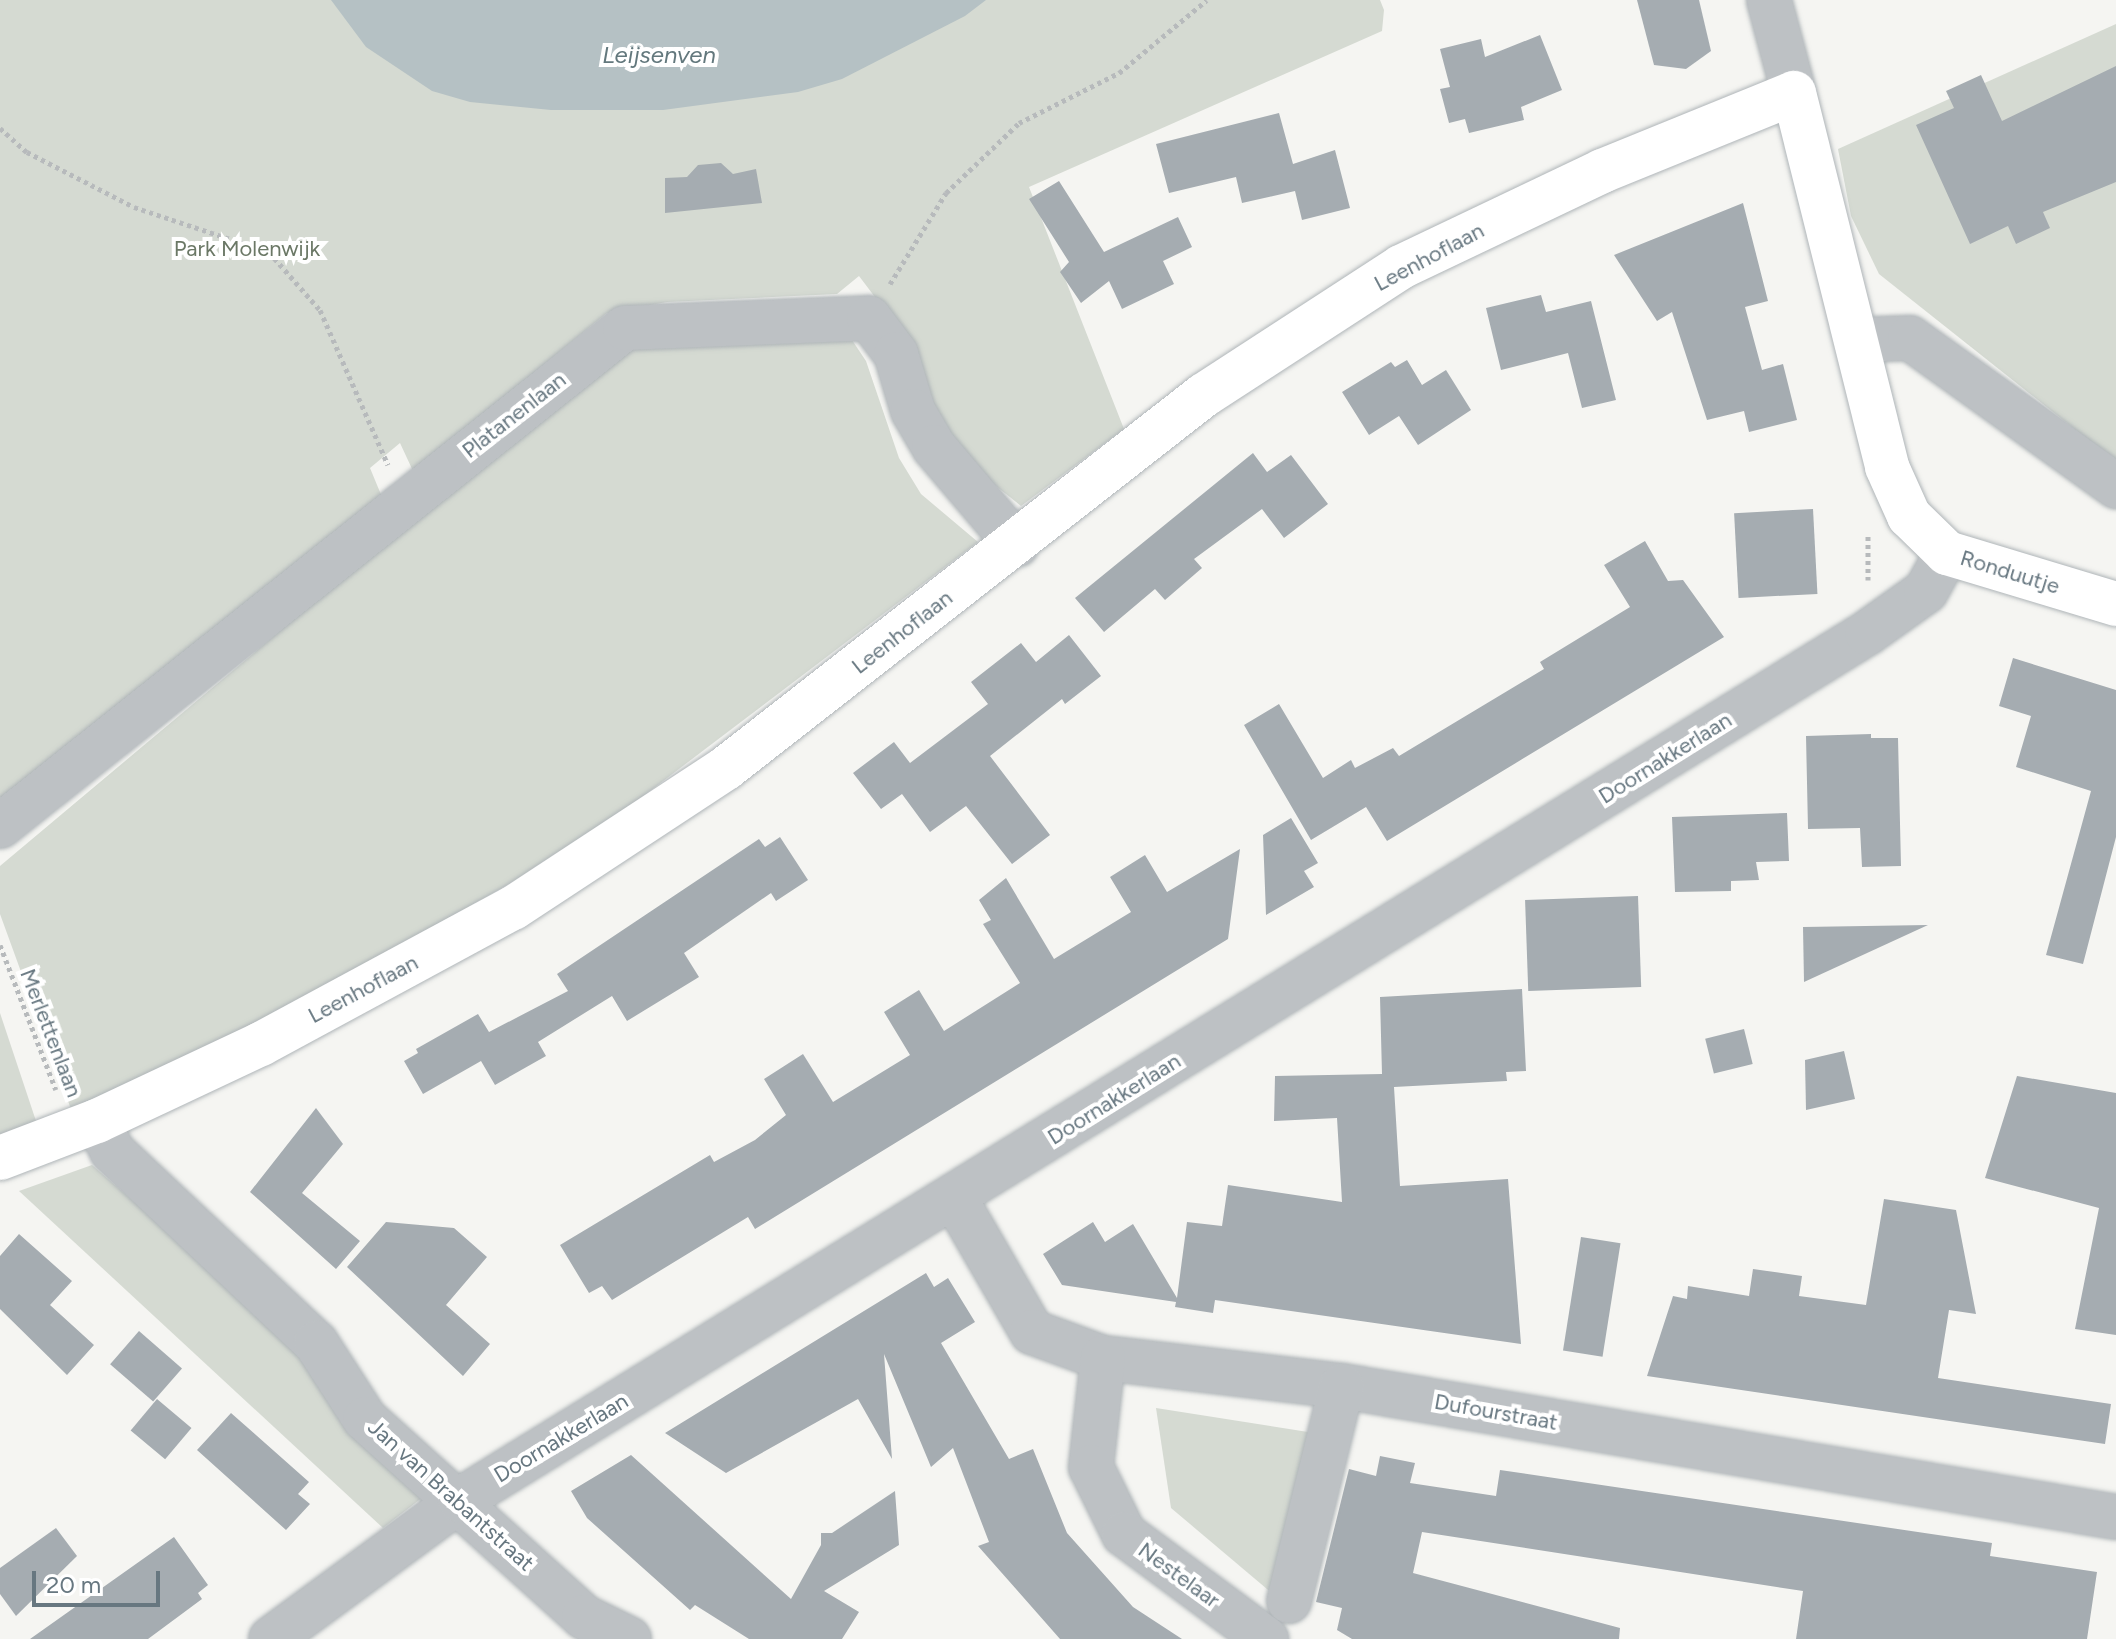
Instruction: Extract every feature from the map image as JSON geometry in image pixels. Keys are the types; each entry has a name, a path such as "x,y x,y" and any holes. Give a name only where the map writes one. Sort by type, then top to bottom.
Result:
{"street":[{"path":"1769,0 1794,93"},
{"name":"Ronduutje","path":"1794,93 1887,467 1909,516 1947,553 2116,604"},
{"name":"Leenhoflaan","path":"0,1158 84,1126 261,1044 513,908 726,768 1017,545 1204,395 1401,267 1602,171 1794,93"},
{"name":"Platanenlaan","path":"0,826 625,328 869,318"},
{"path":"869,318 896,354 913,411 934,447 1017,545"},
{"path":"1856,340 1910,338 2116,486"},
{"name":"Doornakkerlaan","path":"271,1639 460,1500 1867,633 1926,591 1947,553"},
{"name":"Jan van Brabantstraat","path":"84,1126 316,1343 365,1419 460,1500 584,1617 629,1639"},
{"name":"Dufourstraat","path":"954,1197 1032,1332 1103,1358 1342,1386 2116,1517"},
{"name":"Nestelaar","path":"1103,1358 1091,1467 1124,1534 1266,1639"},
{"path":"1289,1601 1342,1386"}],"path":[{"path":"869,318 946,193 1019,123 1119,73 1207,0"},
{"path":"0,128 27,152 134,207 269,252 320,310 404,502"},
{"path":"1867,633 1868,527"},
{"name":"Merlettenlaan","path":"0,945 84,1126"}],"green space":[{"name":"Park Molenwijk","path":"0,0 1380,0 1384,10 1382,31 1029,187 1124,429 1021,506 972,467 947,438 912,346 859,276 837,294 667,302 607,313 413,471 400,443 370,468 382,497 0,809"},
{"path":"2116,24 2116,462 1879,274 1851,216 1838,149"},
{"path":"852,340 866,361 899,458 921,494 978,542 642,797 509,884 242,1034 72,1112 0,914 0,866 398,532 632,346"},
{"path":"0,1013 38,1127 0,1143"},
{"path":"92,1165 365,1403 423,1497 383,1528 19,1191"},
{"path":"1156,1408 1327,1435 1273,1594 1171,1508"}],"water":[{"name":"Leijsenven","path":"331,0 986,0 965,16 842,79 798,92 663,110 551,110 470,102 432,91 366,47"}],"building":[{"path":"1637,0 1699,0 1711,51 1686,69 1654,65"},
{"path":"1540,35 1562,90 1521,107 1524,120 1469,133 1465,119 1449,123 1440,89 1450,87 1440,49 1481,39 1485,57"},
{"path":"2116,66 2116,182 2043,212 2050,228 2016,244 2008,226 1970,244 1916,125 1954,108 1946,91 1981,75 2002,121"},
{"path":"1279,113 1293,164 1335,150 1350,208 1302,220 1295,191 1242,203 1236,177 1169,193 1156,144"},
{"path":"721,163 733,174 756,169 762,203 665,213 665,178 687,177 698,165"},
{"path":"1059,181 1104,252 1178,217 1192,247 1163,261 1174,284 1122,309 1109,281 1081,303 1060,272 1069,262 1029,199"},
{"path":"1743,203 1768,301 1745,307 1762,370 1783,364 1797,420 1749,432 1744,411 1707,420 1672,312 1657,321 1614,255"},
{"path":"1541,295 1546,312 1591,301 1616,400 1582,408 1568,353 1501,370 1486,308"},
{"path":"1407,360 1422,385 1446,370 1471,410 1418,445 1399,416 1369,435 1342,392 1391,362 1395,367"},
{"path":"1253,453 1267,472 1291,455 1328,504 1284,538 1262,509 1194,559 1202,568 1165,600 1155,589 1104,632 1075,598"},
{"path":"1813,509 1817,594 1739,598 1734,513"},
{"path":"1645,541 1668,581 1683,580 1724,637 1387,841 1366,807 1311,840 1244,725 1279,704 1323,778 1351,760 1355,768 1393,748 1399,756 1544,669 1540,662 1630,607 1604,565"},
{"path":"1069,635 1101,676 1065,704 1062,699 990,756 1050,835 1012,864 966,806 930,832 902,794 881,809 853,773 894,742 910,763 988,704 971,682 1021,643 1036,662"},
{"path":"2013,658 2116,690 2116,837 2083,964 2046,955 2091,791 2016,767 2031,716 1999,706"},
{"path":"1871,734 1871,738 1898,738 1901,866 1862,867 1860,828 1808,829 1806,736"},
{"path":"1787,813 1789,861 1756,862 1759,880 1731,881 1731,891 1675,892 1672,817"},
{"path":"1291,818 1318,863 1304,871 1314,887 1266,915 1263,835"},
{"path":"780,837 808,880 776,901 771,893 684,953 699,977 627,1021 612,996 538,1042 546,1056 495,1085 481,1061 423,1094 404,1061 418,1053 416,1049 478,1014 489,1032 568,991 557,974 759,839 765,847"},
{"path":"1240,849 1228,939 755,1229 748,1217 612,1300 602,1286 589,1293 560,1245 710,1155 714,1162 755,1140 786,1115 764,1079 803,1054 833,1102 910,1055 884,1012 919,990 944,1031 1020,983 983,924 991,920 979,900 1006,878 1054,959 1131,912 1110,877 1145,855 1167,892"},
{"path":"1638,896 1641,987 1528,991 1525,900"},
{"path":"1928,925 1804,982 1803,927"},
{"path":"1522,989 1526,1071 1506,1072 1507,1081 1394,1087 1400,1186 1508,1179 1521,1344 1215,1300 1213,1313 1175,1307 1176,1302 1062,1285 1043,1254 1093,1222 1105,1242 1133,1224 1177,1298 1187,1222 1222,1226 1228,1185 1342,1202 1337,1118 1274,1121 1275,1076 1382,1074 1380,997"},
{"path":"1744,1029 1753,1064 1714,1074 1705,1039"},
{"path":"1844,1051 1855,1099 1806,1110 1805,1060"},
{"path":"2017,1076 2116,1093 2116,1335 2075,1329 2099,1208 1985,1178"},
{"path":"316,1108 343,1144 302,1193 360,1241 336,1269 250,1192"},
{"path":"1884,1199 1956,1210 1976,1314 1949,1310 1938,1378 2111,1404 2105,1444 1647,1376 1673,1296 1687,1299 1688,1286 1749,1296 1753,1269 1802,1276 1799,1296 1866,1305"},
{"path":"386,1222 454,1228 487,1257 446,1305 490,1344 463,1376 347,1267"},
{"path":"19,1234 72,1281 50,1305 94,1345 67,1375 0,1309 0,1256"},
{"path":"1581,1237 1621,1243 1603,1357 1563,1351"},
{"path":"926,1273 934,1287 948,1278 975,1322 941,1343 1009,1459 1033,1449 1067,1533 1133,1607 1182,1639 1060,1639 978,1546 989,1542 953,1448 931,1467 884,1354 892,1459 858,1399 726,1473 665,1433"},
{"path":"139,1331 182,1368 153,1402 110,1364"},
{"path":"157,1399 191,1428 165,1459 131,1430"},
{"path":"231,1413 309,1482 298,1494 310,1504 286,1530 197,1450"},
{"path":"631,1455 791,1599 821,1545 821,1533 832,1533 895,1491 899,1545 824,1591 859,1612 842,1639 749,1639 695,1605 690,1610 587,1518 571,1491"},
{"path":"1380,1456 1415,1463 1410,1483 1496,1496 1500,1470 1992,1543 1990,1556 2097,1572 2087,1639 1796,1639 1803,1591 1422,1532 1413,1573 1620,1628 1619,1639 1352,1639 1337,1630 1342,1608 1316,1602 1349,1469 1376,1476"},
{"path":"56,1528 77,1556 16,1616 0,1594 0,1568"},
{"path":"174,1537 208,1585 198,1593 202,1599 148,1639 30,1639"}]}
